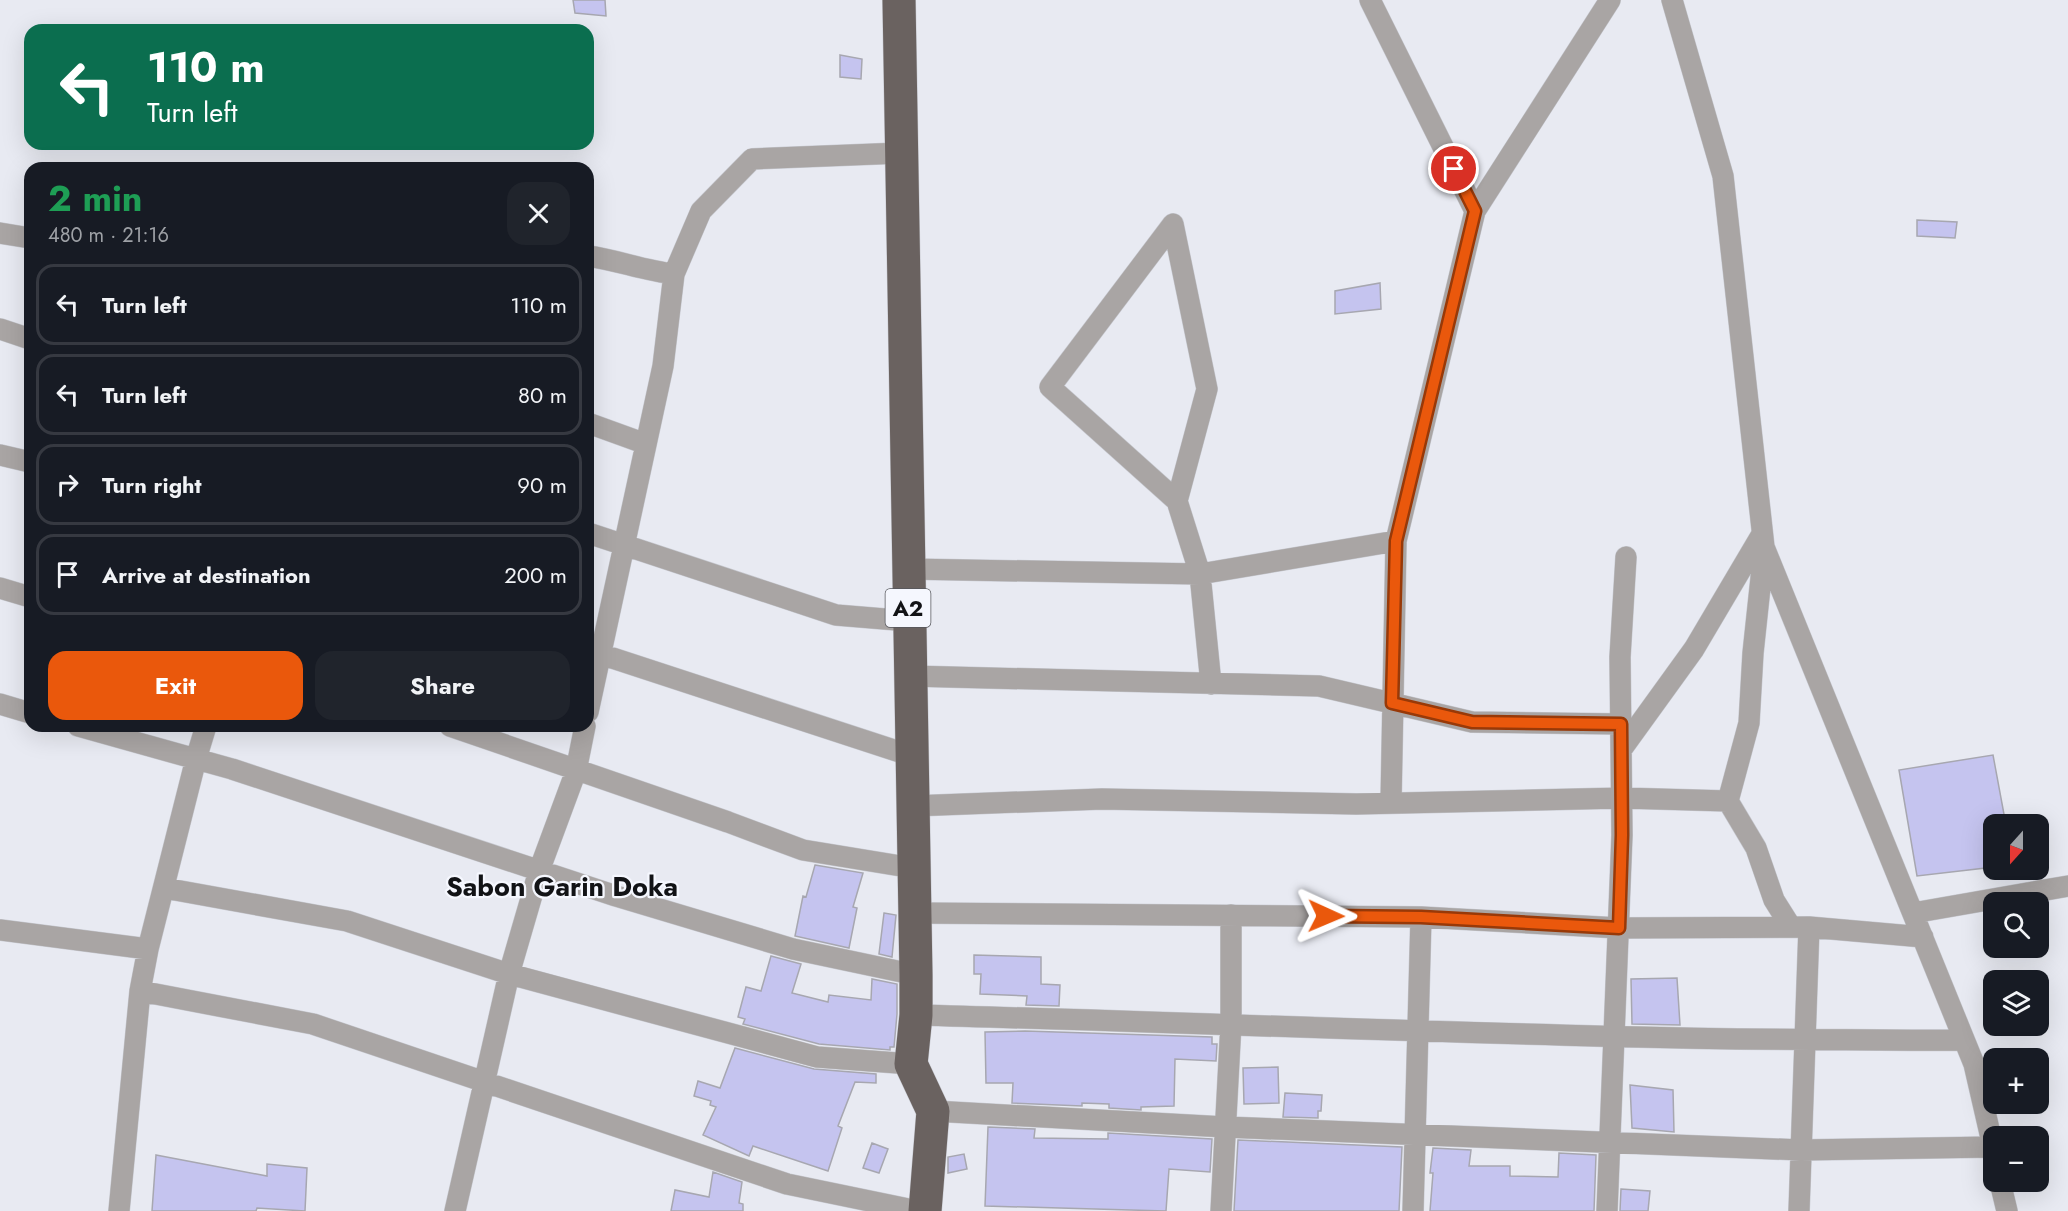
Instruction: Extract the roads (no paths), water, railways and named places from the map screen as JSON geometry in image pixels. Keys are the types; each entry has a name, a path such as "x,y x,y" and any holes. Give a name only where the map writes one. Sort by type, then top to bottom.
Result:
{"highway":[{"name":"A2","path":"899,0 916,975 916,1015 911,1064"},
{"path":"911,1064 933,1111 925,1211"}],"street":[{"path":"1370,0 1475,211"},
{"path":"1391,803 1396,541 1475,211 1610,0"},
{"path":"1672,0 1723,176 1763,540 1749,723 1728,801 1756,848 1774,900 1800,927 1804,1041 1799,1211"},
{"path":"901,153 752,159 701,211 674,274 663,366 624,545 594,652 912,756"},
{"path":"1177,501 1207,389 1173,224 1050,387 1177,501 1200,574 1211,684"},
{"path":"0,233 24,237"},
{"path":"594,257 674,274"},
{"path":"0,329 24,337"},
{"path":"594,425 646,444"},
{"path":"0,455 24,461"},
{"path":"594,535 836,615 909,621"},
{"path":"1621,750 1694,649 1763,540"},
{"path":"1763,540 1974,1064 1988,1126"},
{"path":"908,569 1200,574 1396,541"},
{"path":"1607,1211 1619,928 1622,798 1620,657 1626,557"},
{"path":"0,588 24,595"},
{"path":"910,676 1319,686 1472,722 1621,724"},
{"path":"0,704 24,711"},
{"path":"99,732 232,769 539,871 793,949 916,975"},
{"path":"119,1211 140,991 148,949 204,732"},
{"path":"467,732 803,850 914,868"},
{"path":"455,1211 509,974 539,871 576,771 584,732"},
{"path":"912,806 1102,799 1391,803 1622,798 1728,801"},
{"path":"1913,913 2068,886"},
{"path":"164,888 346,921 509,974 817,1057 911,1064"},
{"path":"914,913 1421,917 1619,928 1800,927 1923,937"},
{"path":"1221,1211 1231,1023 1231,915"},
{"path":"1413,1211 1421,917"},
{"path":"0,930 148,949"},
{"path":"140,991 313,1024 787,1184 918,1211"},
{"path":"916,1015 1231,1023 1614,1037 1804,1041 1964,1040"},
{"path":"933,1111 1226,1127 1801,1150 1983,1149"},
{"path":"2002,1192 2007,1211"}],"district":[{"name":"Sabon Garin Doka","path":"562,887"}]}
